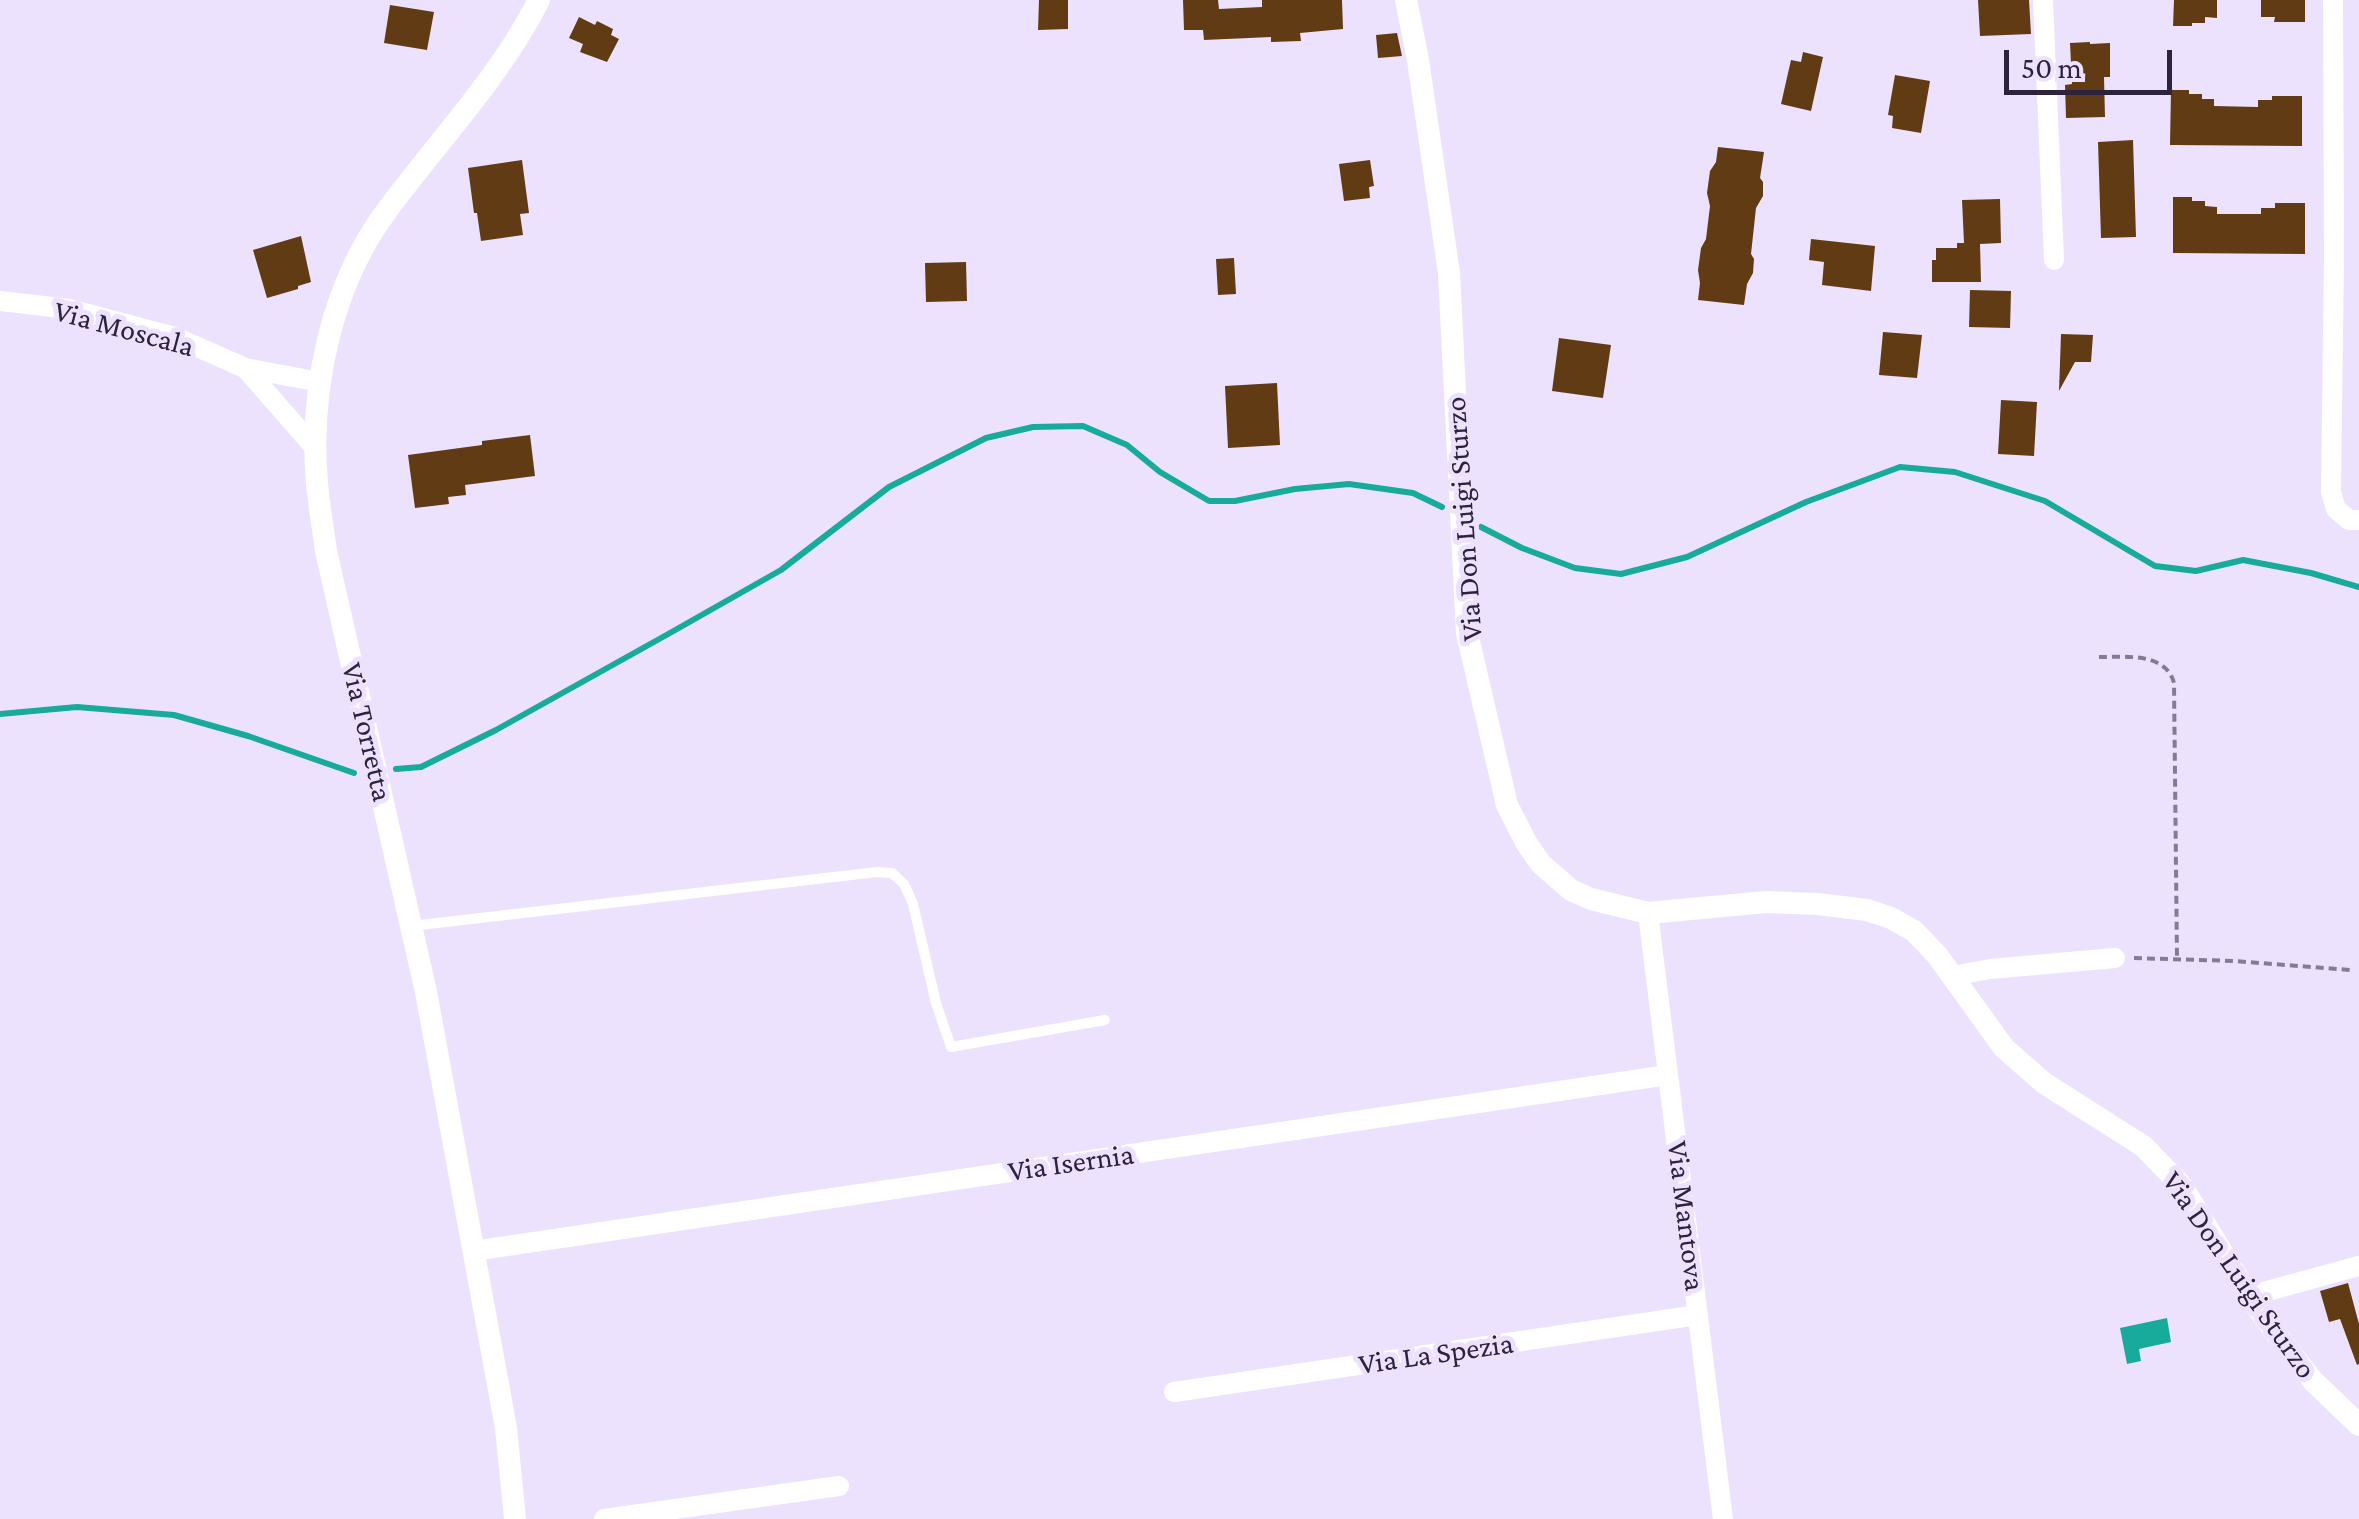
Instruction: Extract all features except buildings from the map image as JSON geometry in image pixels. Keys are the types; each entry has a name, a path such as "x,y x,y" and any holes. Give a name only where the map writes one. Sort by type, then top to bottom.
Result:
{"street":[{"name":"Via Torretta","path":"515,1519 506,1428 426,992 326,551 316,480 316,449 324,355 335,312 355,265 384,213 497,70 524,31 539,0"},
{"name":"Via Don Luigi Sturzo","path":"1406,0 1449,273 1467,633 1507,805 1541,864 1570,890 1648,913 1766,902 1818,904 1867,910 1914,931 1937,955 2004,1048 2044,1084 2143,1146 2181,1185 2249,1296 2313,1381 2359,1426"},
{"path":"2043,0 2054,260"},
{"path":"2333,0 2330,492 2336,510 2354,520"},
{"name":"Via Moscala","path":"0,301 69,309 175,337 245,368"},
{"path":"245,368 320,382"},
{"path":"245,368 316,449"},
{"name":"Via Mantova","path":"1648,913 1723,1519"},
{"path":"1952,976 2114,958"},
{"name":"Via Isernia","path":"473,1252 1668,1075"},
{"path":"2249,1296 2359,1266"},
{"name":"Via La Spezia","path":"1174,1392 1698,1315"},
{"path":"604,1519 840,1486"}],"lane":[{"path":"410,926 877,872 892,874 904,884 914,904 936,1003 951,1046 1104,1020"}],"path":[{"path":"2099,656 2151,660 2171,673 2175,697 2177,959"},
{"path":"2114,958 2350,970"}],"shaded area":[{"path":"2167,1318 2171,1342 2139,1349 2141,1361 2127,1364 2120,1328"}],"waterway":[{"path":"396,769 421,767 496,730 670,633 781,570 889,487 986,438 1033,427 1083,426 1127,445 1160,472 1209,501 1235,501 1295,489 1349,484 1413,493 1442,507"},
{"path":"1481,527 1575,568 1621,574 1687,557 1806,502 1900,467 1955,472 2045,501 2155,566 2196,571 2243,560 2359,587"},
{"path":"0,714 77,707 174,715 354,773"}]}
